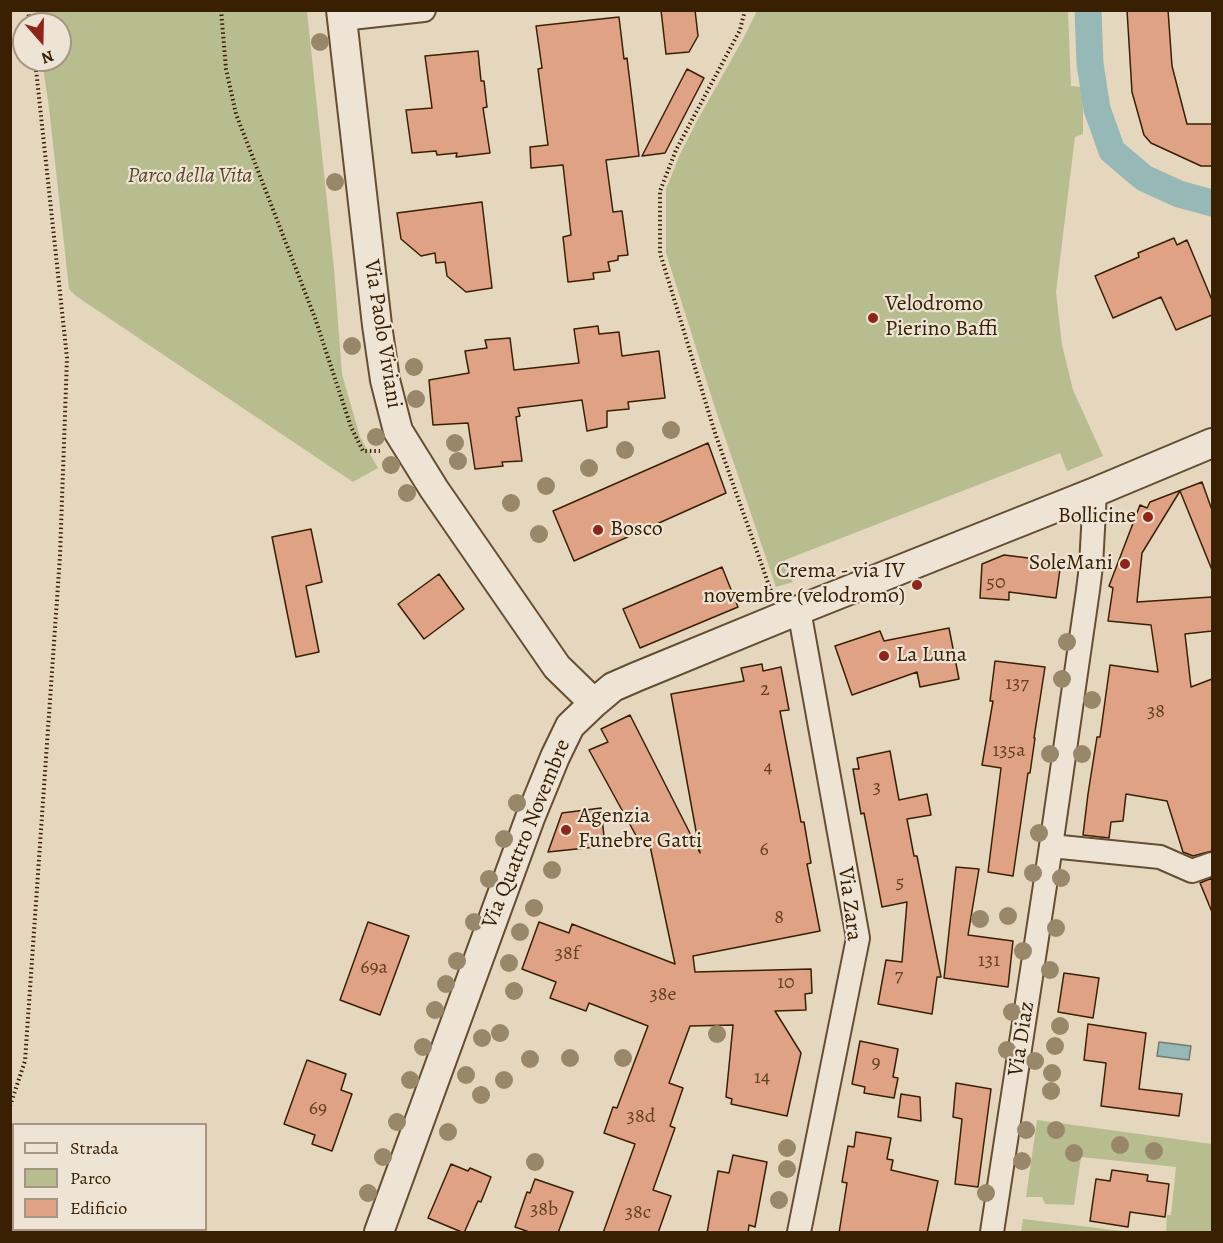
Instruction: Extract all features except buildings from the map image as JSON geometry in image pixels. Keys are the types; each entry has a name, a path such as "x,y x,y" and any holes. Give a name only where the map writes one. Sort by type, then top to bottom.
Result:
{"street":[{"path":"342,15 424,10"},
{"name":"Via Paolo Viviani","path":"342,15 377,325 385,380 398,431 434,489 557,667 594,704"},
{"name":"Via Quattro Novembre","path":"379,1233 534,808 570,726 613,687 1212,443"},
{"name":"Via Diaz","path":"993,1233 1091,566 1095,492"},
{"name":"Via Zara","path":"790,614 858,938 800,1233"},
{"path":"1051,846 1160,857 1192,871 1212,864"}],"path":[{"path":"221,10 226,69 236,114 315,318 351,427 363,451 411,452"},
{"path":"745,10 740,30 676,150 660,190 660,253 715,434 790,614"},
{"path":"10,1106 25,1061 26,1049 60,556 67,358 36,72"}],"green space":[{"name":"Parco della Vita","path":"307,11 334,269 342,374 360,437 378,468 353,482 76,296 69,289 44,72 72,72 72,12 35,12"},
{"name":"Velodromo Pierino Baffi","path":"757,11 1068,11 1071,86 1081,87 1083,134 1075,137 1056,292 1062,345 1073,390 1103,456 1067,471 1060,453 785,560 793,582 776,587 717,414 666,253 666,189 680,154"},
{"path":"1037,1120 1212,1144 1212,1232 1166,1232 1167,1215 1171,1215 1176,1167 1081,1157 1074,1205 1045,1204 1042,1197 1026,1197"},
{"path":"1023,1219 1130,1232 1021,1232"}],"water":[{"path":"1159,1042 1191,1046 1189,1060 1157,1056"}],"waterway":[{"path":"1088,10 1090,64 1097,109 1112,151 1144,178 1179,194 1212,203"}],"place":[{"name":"Velodromo Pierino Baffi","path":"873,318"},
{"name":"Bollicine","path":"1148,517"},
{"name":"Bosco","path":"598,530"},
{"name":"SoleMani","path":"1125,564"},
{"name":"Crema - via IV novembre (velodromo)","path":"917,585"},
{"name":"La Luna","path":"884,656"},
{"name":"Agenzia Funebre Gatti","path":"566,830"}]}
